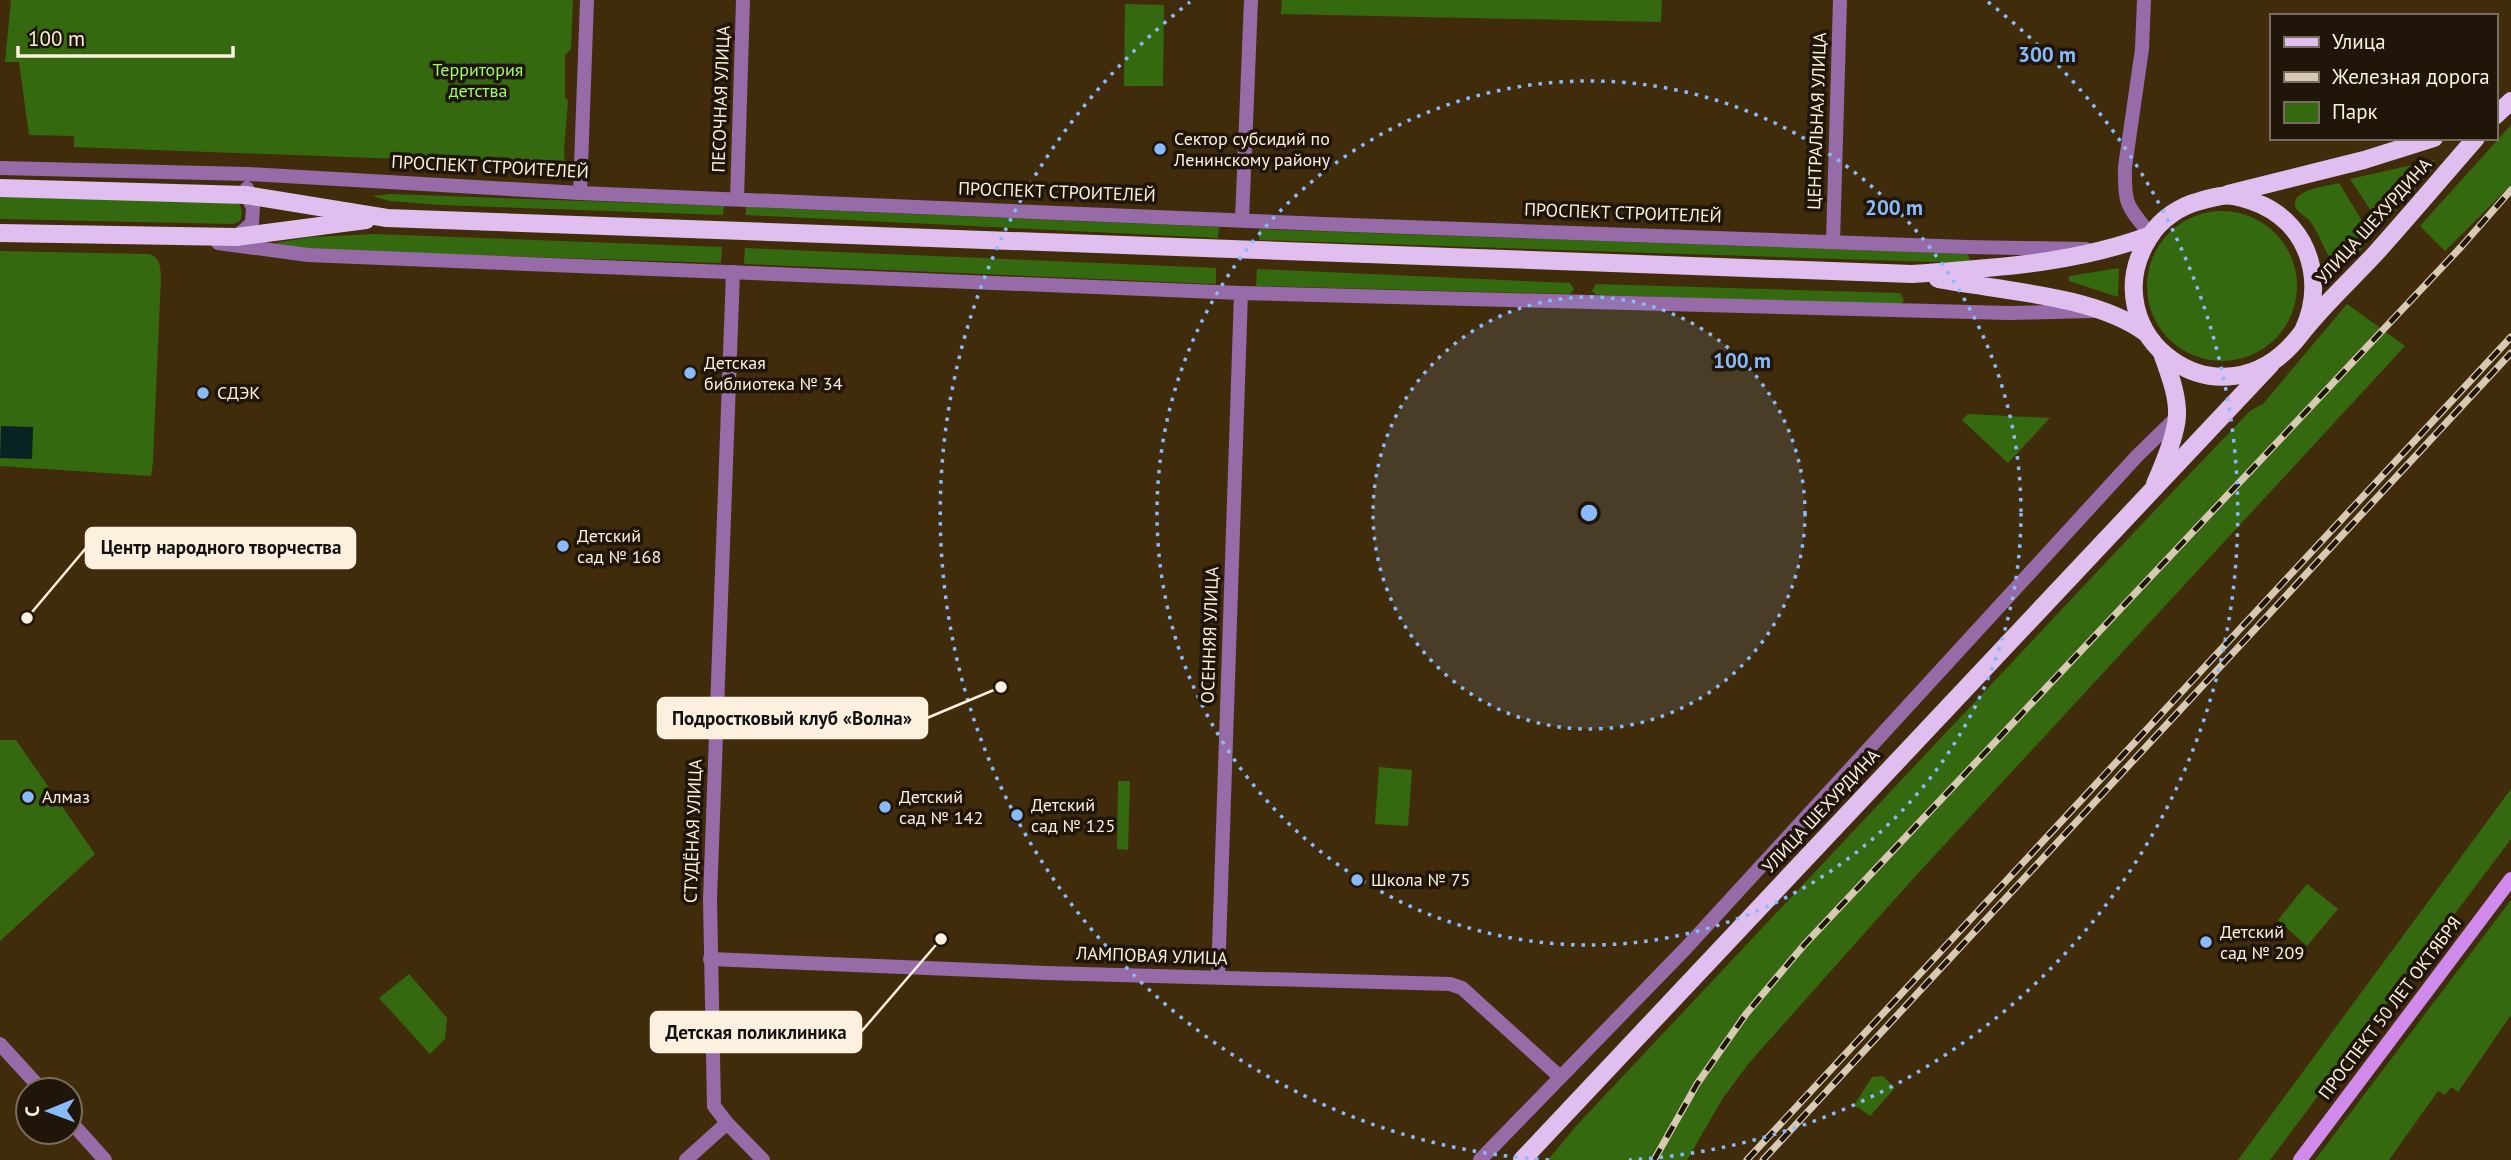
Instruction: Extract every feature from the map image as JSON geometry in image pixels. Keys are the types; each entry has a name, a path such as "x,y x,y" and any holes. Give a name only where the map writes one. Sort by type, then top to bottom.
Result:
{"main road":[{"path":"2497,115 2511,101"},
{"name":"УЛИЦА ШЕХУРДИНА","path":"2223,195 2364,160 2428,140"},
{"name":"УЛИЦА ШЕХУРДИНА","path":"2303,331 2396,231 2474,140"},
{"name":"ПРОСПЕКТ СТРОИТЕЛЕЙ","path":"0,188 246,194 387,218 1912,274 2040,263 2112,249 2151,235"},
{"path":"2223,195 2255,202 2285,220 2300,239 2310,261 2314,284 2312,308 2303,331 2292,345 2271,364 2250,374 2216,377 2187,370 2162,353 2146,333 2136,306 2134,284 2137,263 2159,224 2193,202 2223,195"},
{"name":"ПРОСПЕКТ СТРОИТЕЛЕЙ","path":"0,233 236,237 387,218"},
{"name":"ПРОСПЕКТ СТРОИТЕЛЕЙ","path":"1912,274 2040,296 2102,311 2125,319 2146,333"},
{"name":"УЛИЦА ШЕХУРДИНА","path":"2151,493 2177,417 2172,382 2162,353"},
{"name":"УЛИЦА ШЕХУРДИНА","path":"1522,1160 2271,364"},
{"name":"ПРОСПЕКТ 50 ЛЕТ ОКТЯБРЯ","path":"2300,1160 2511,879"}],"street":[{"path":"580,193 587,0"},
{"name":"ПЕСОЧНАЯ УЛИЦА","path":"737,199 743,0"},
{"path":"1242,219 1251,0"},
{"name":"ЦЕНТРАЛЬНАЯ УЛИЦА","path":"1833,242 1840,0"},
{"path":"2144,0 2142,49 2125,167 2125,186 2128,207 2151,235"},
{"name":"ПРОСПЕКТ СТРОИТЕЛЕЙ","path":"0,168 248,174 580,193 1833,242 2112,249"},
{"path":"236,237 252,223 253,206 246,194 248,174"},
{"name":"ПРОСПЕКТ СТРОИТЕЛЕЙ","path":"179,238 308,256 1241,293 1996,313 2102,311"},
{"name":"СТУДЁНАЯ УЛИЦА","path":"726,1123 714,1106 710,960 716,715 733,272"},
{"name":"ОСЕННЯЯ УЛИЦА","path":"1218,977 1241,293"},
{"path":"1480,1160 1686,948 2137,456 2177,417"},
{"name":"ЛАМПОВАЯ УЛИЦА","path":"710,960 1450,984 1462,988 1559,1076"},
{"path":"0,1044 29,1076"},
{"path":"686,1160 726,1123 763,1160"},
{"path":"84,1137 105,1160"}],"green space":[{"name":"Территория детства","path":"11,0 573,0 571,49 565,55 565,97 568,101 565,165 74,147 74,136 29,135 19,62 5,62"},
{"path":"1282,0 1662,0 1661,22 1281,14"},
{"path":"1125,4 1164,5 1163,86 1124,86"},
{"path":"2511,125 2511,185 2445,251 2420,226"},
{"path":"2434,160 2434,168 2381,226 2350,179"},
{"path":"2339,183 2372,237 2348,261 2336,263 2330,259 2309,220 2297,210 2295,202 2303,193"},
{"path":"390,194 724,206 723,215 441,205 390,201 372,196"},
{"path":"0,195 233,201 240,205 242,213 240,221 233,224 0,219"},
{"path":"746,207 1219,227 1218,238 746,215"},
{"path":"2222,211 2251,217 2275,233 2291,257 2297,286 2291,315 2275,339 2251,355 2222,361 2193,355 2169,339 2153,315 2147,286 2153,257 2169,233 2193,217"},
{"path":"1259,229 1967,254 1970,259 1967,263 1259,240"},
{"path":"374,234 722,247 721,263 310,250 274,243 311,237"},
{"path":"745,248 1216,268 1216,284 744,264"},
{"path":"0,251 150,254 158,260 161,276 151,476 0,466"},
{"path":"2119,268 2118,297 2069,281 2069,276"},
{"path":"1257,269 1570,283 1574,289 1570,294 1256,286"},
{"path":"1596,284 1900,293 1904,300 1901,304 1596,295 1592,291"},
{"path":"2347,304 2405,346 1911,881 1749,1063 1723,1098 1687,1160 1548,1160 1577,1125 2158,507 2250,411 2263,404"},
{"path":"1968,414 2050,418 2008,463 1962,420"},
{"name":"Алмаз","path":"0,740 16,740 95,854 0,941"},
{"path":"1379,767 1412,770 1408,826 1375,824"},
{"path":"1118,781 1130,781 1128,850 1117,849"},
{"path":"2511,789 2511,839 2270,1160 2238,1160"},
{"path":"2307,884 2338,909 2307,946 2278,920"},
{"path":"2511,900 2511,1015 2458,1092 2451,1087 2445,1095 2438,1091 2389,1160 2315,1160"},
{"path":"409,974 447,1018 445,1039 430,1054 379,998"},
{"path":"1883,1076 1895,1088 1870,1116 1858,1107 1853,1107 1872,1077"}],"water":[{"path":"1,426 33,427 32,459 0,458"}],"railway":[{"path":"1654,1160 1697,1084 1746,1014 1804,945 2461,247 2511,190"},
{"path":"1747,1160 2511,337"},
{"path":"1763,1160 2511,353"}],"place":[{"name":"Сектор субсидий по Ленинскому району","path":"1160,149"},
{"name":"Детская библиотека № 34","path":"690,373"},
{"name":"СДЭК","path":"203,393"},
{"name":"Детский сад № 168","path":"563,546"},
{"name":"Центр народного творчества","path":"27,618"},
{"name":"Подростковый клуб «Волна»","path":"1001,687"},
{"name":"Алмаз","path":"28,797"},
{"name":"Детский сад № 142","path":"885,807"},
{"name":"Детский сад № 125","path":"1017,815"},
{"name":"Школа № 75","path":"1357,880"},
{"name":"Детская поликлиника","path":"941,939"},
{"name":"Детский сад № 209","path":"2206,942"}]}
